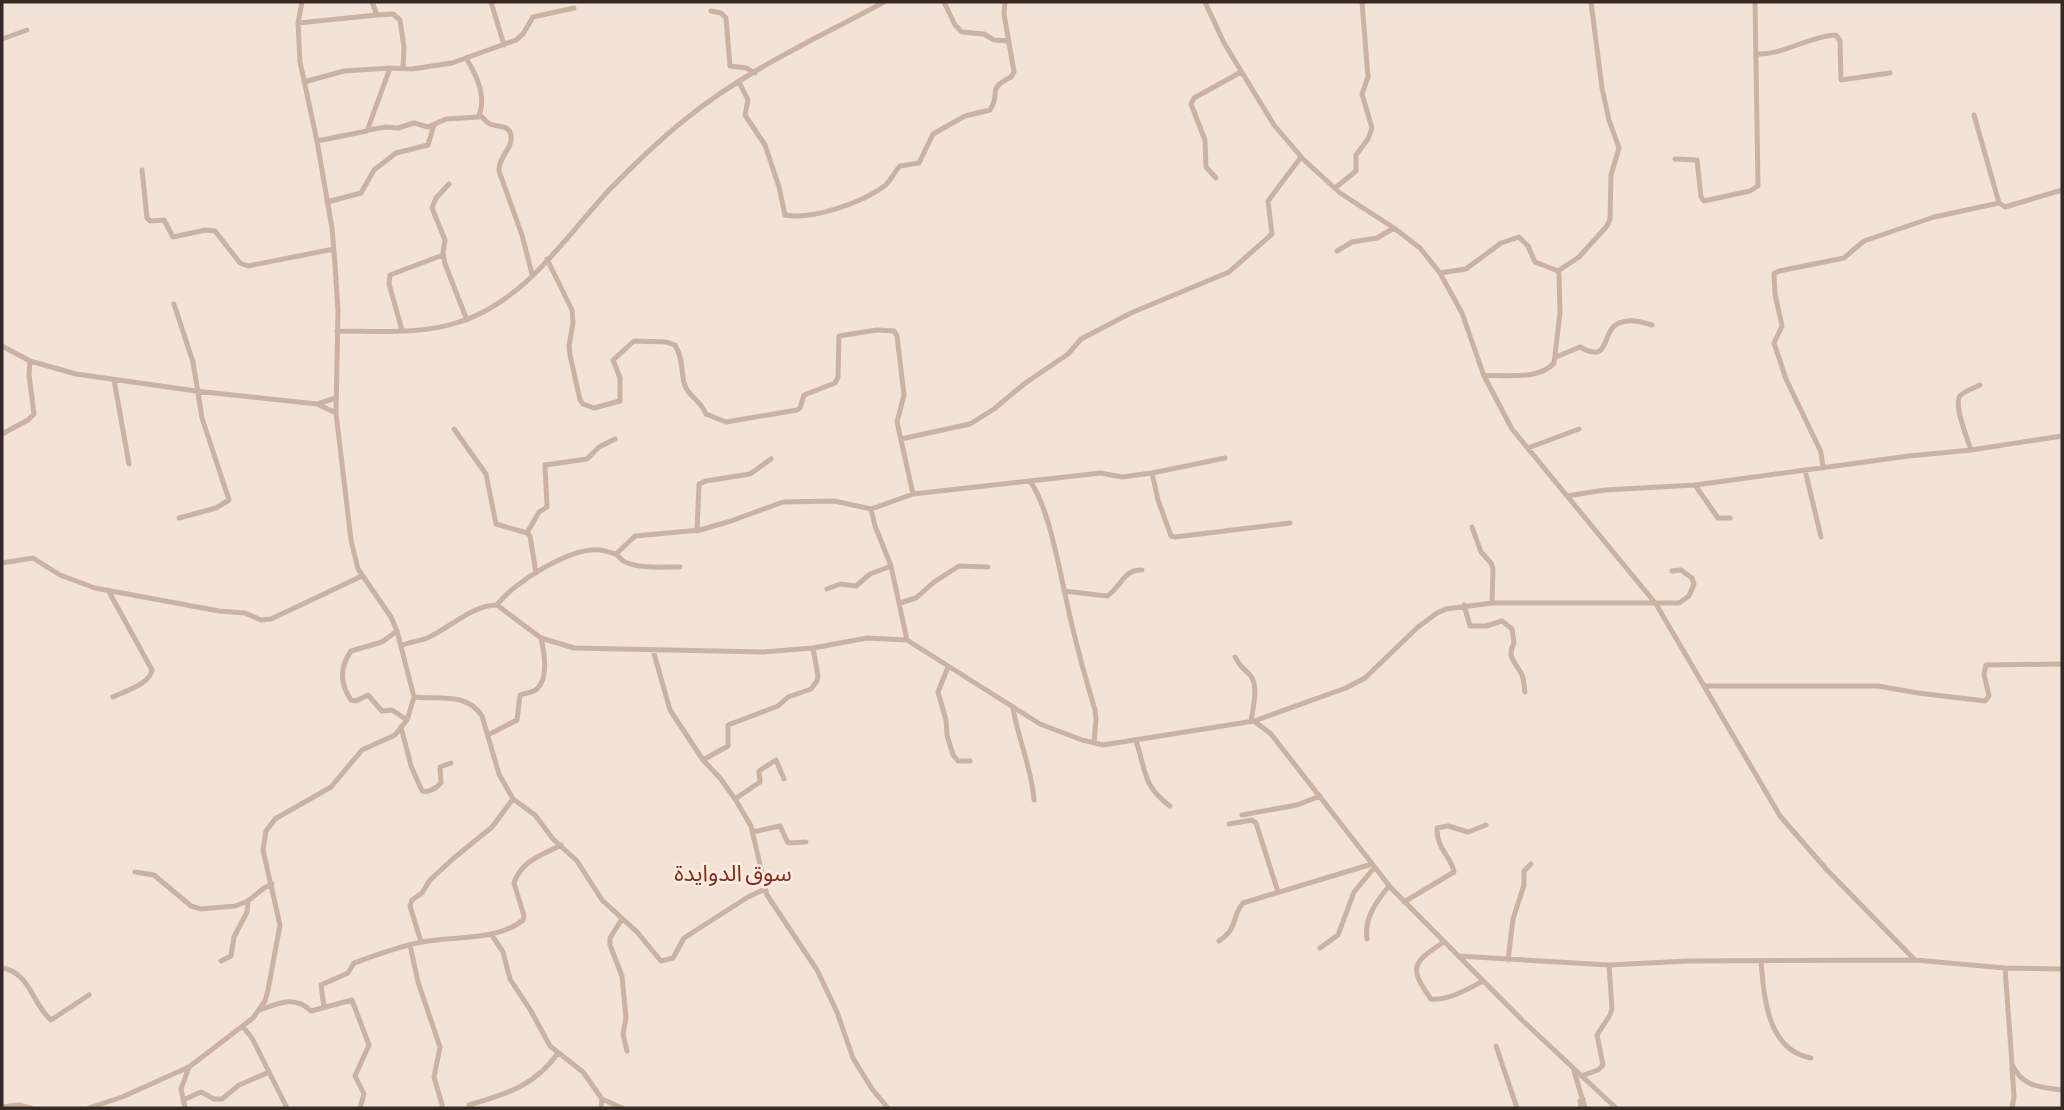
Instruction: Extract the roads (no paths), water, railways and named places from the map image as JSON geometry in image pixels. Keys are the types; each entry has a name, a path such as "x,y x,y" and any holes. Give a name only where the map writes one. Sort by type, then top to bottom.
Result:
{"street":[{"path":"89,1108 122,1097 189,1067 243,1027 260,1010 268,990 280,932 264,850 264,836 270,824 288,810 331,786 356,755 369,746 391,738 407,720 414,697 397,631 391,617 362,576 355,562 351,541 336,413 334,249 299,48 298,23 302,2"},
{"path":"372,2 376,15"},
{"path":"491,2 504,45"},
{"path":"337,331 438,328 467,320 502,301 547,259 645,154 689,116 739,82 884,2"},
{"path":"944,2 955,26 962,32 984,34 994,40 1008,41"},
{"path":"739,82 748,100 745,115 765,145 785,215 826,212 870,196 886,186 900,166 919,163 933,134 965,116 990,110 999,82 1012,77 1014,72 1004,14 1005,2"},
{"path":"1205,2 1241,72 1274,125 1301,157 1335,188 1419,248 1440,273 1462,313 1496,402 1528,448 1656,604 1780,816 1827,870 1915,960"},
{"path":"1335,188 1356,171 1356,155 1368,139 1372,128 1362,94 1368,78 1362,2"},
{"path":"1558,271 1579,257 1607,226 1610,219 1611,175 1619,148 1602,88 1591,2"},
{"path":"1675,159 1697,160 1701,197 1704,201 1749,191 1758,186 1755,2"},
{"path":"304,82 337,72 430,67 466,58 504,45 523,34 533,18 574,8"},
{"path":"711,11 721,13 726,18 730,66 746,68 755,73"},
{"path":"298,23 393,14 400,20 404,47 403,68"},
{"path":"2,38 27,30"},
{"path":"1757,54 1775,52 1825,36 1836,36 1840,41 1840,80 1890,73"},
{"path":"466,58 479,82 480,115 489,123 508,129 511,134 511,142 499,161 499,172 519,225 532,274"},
{"path":"368,130 390,68"},
{"path":"1216,178 1206,167 1203,132 1191,104 1195,98 1241,72"},
{"path":"317,141 414,123 424,127 446,119 480,115"},
{"path":"1974,115 1999,202 2005,208 2062,190"},
{"path":"327,202 362,193 374,170 396,153 428,145 434,125"},
{"path":"901,439 970,424 1068,354 1081,340 1131,313 1229,272 1272,234 1268,201 1301,157"},
{"path":"142,170 146,217 150,221 164,220 173,237 206,230 215,231 240,263 248,266 334,249"},
{"path":"449,184 432,204 445,240 443,255 467,320"},
{"path":"1823,468 1821,452 1786,379 1774,343 1782,326 1774,294 1774,274 1844,258 1864,241 1934,217 1999,202"},
{"path":"1336,251 1352,242 1377,239 1394,228"},
{"path":"1440,273 1466,269 1501,243 1515,237 1523,239 1535,262 1558,271"},
{"path":"402,330 389,284 390,275 443,255"},
{"path":"547,259 572,310 570,355 579,400 587,407 594,408 620,401 620,378 614,357 627,345 641,340 671,342 675,345 682,358 686,389 712,418 726,422 740,421 793,412 800,408 804,396 835,383 839,372 839,336 887,329 894,331 897,336 904,395 897,422 913,494"},
{"path":"1484,376 1528,374 1546,370 1554,363 1560,313 1558,271"},
{"path":"174,304 193,362 202,418 229,500 223,505 179,518"},
{"path":"1556,357 1580,347 1587,352 1602,349 1613,328 1619,323 1639,321 1652,325"},
{"path":"2,346 30,361 76,374 317,404 336,413"},
{"path":"2,435 34,414 30,361"},
{"path":"114,380 129,464"},
{"path":"1971,450 1958,409 1958,400 1980,384"},
{"path":"317,404 336,398"},
{"path":"454,429 486,474 496,524 527,533"},
{"path":"1528,448 1580,429"},
{"path":"1567,496 1605,490 1695,485 2062,436"},
{"path":"527,533 538,512 547,507 545,465 587,459 600,447 615,439"},
{"path":"617,554 635,536 696,531 783,502 834,501 871,509 913,494 1101,473 1122,477 1226,458"},
{"path":"696,531 697,488 701,482 750,474 771,459"},
{"path":"1805,470 1821,537"},
{"path":"1152,473 1171,536 1290,523"},
{"path":"1030,481 1037,492 1055,548 1095,710 1094,743"},
{"path":"1695,485 1718,518 1730,519"},
{"path":"871,509 891,566 907,640"},
{"path":"1472,527 1481,552 1493,569 1492,603"},
{"path":"527,533 533,547 536,573"},
{"path":"401,646 412,640 426,639 482,607 497,605 536,573 576,552 600,550 617,554 626,563 680,567"},
{"path":"2,562 33,558 75,582 219,611 245,613 266,620 362,576"},
{"path":"827,589 840,584 856,586 870,574 891,566"},
{"path":"900,603 916,598 959,566 988,567"},
{"path":"1064,591 1107,596 1123,577 1135,570 1142,570"},
{"path":"497,605 541,638 574,648 763,652 813,648 867,638 907,640 1013,708 1062,733 1094,743 1113,745 1252,721 1356,684 1429,618 1446,609 1492,603 1679,603 1693,591 1692,578 1681,570 1672,571"},
{"path":"108,590 152,670 147,680 113,696"},
{"path":"1502,603 1502,621"},
{"path":"1464,605 1470,626 1486,626 1502,621"},
{"path":"1502,621 1512,629 1514,643 1510,658 1521,673 1525,692"},
{"path":"397,631 412,640"},
{"path":"397,631 382,642 351,651 342,669 341,679 353,701 368,695 382,711 392,710 407,720"},
{"path":"488,735 517,720 520,695 535,691 541,684 544,659 541,638"},
{"path":"703,760 728,746 728,725 772,709 788,696 815,686 818,676 813,648"},
{"path":"653,650 670,710 703,760 735,799 753,832 765,889 817,970 837,1012 853,1058 872,1089 888,1108"},
{"path":"1235,657 1241,669 1251,676 1254,684 1252,721"},
{"path":"1705,686 1878,686 1982,701 1989,696 1984,669 1986,665 2062,664"},
{"path":"948,667 938,692 947,735 953,755 958,761 970,761"},
{"path":"414,697 426,699 437,696 472,703 482,716 499,774 513,799 535,816 553,839 577,861 602,900 659,959 665,961 676,955 684,938 765,889"},
{"path":"1013,708 1034,800"},
{"path":"1252,721 1271,734 1404,902 1616,1108"},
{"path":"401,727 411,766 422,791 439,786 440,767 451,763"},
{"path":"1136,741 1148,785 1155,795 1170,806"},
{"path":"735,799 760,782 759,771 776,760 784,779"},
{"path":"1242,815 1297,806 1320,796"},
{"path":"421,942 411,912 412,900 422,893 430,880 454,858 492,827 513,799"},
{"path":"1229,824 1252,820 1256,823 1278,892"},
{"path":"1404,902 1454,872 1441,849 1437,828 1448,826 1468,832 1486,825"},
{"path":"753,832 780,826 788,843 806,842"},
{"path":"324,1007 319,989 322,984 348,973 354,963 421,942 491,934 518,924 523,920 515,879 533,857 561,845"},
{"path":"1508,960 1513,919 1524,885 1524,871 1531,864"},
{"path":"1219,941 1232,930 1237,912 1243,903 1373,866"},
{"path":"1320,948 1338,935 1353,892 1373,866"},
{"path":"135,872 154,875 191,905 201,909 235,906 248,901 272,884"},
{"path":"1367,939 1366,924 1369,916 1389,886"},
{"path":"221,961 231,956 234,937 247,912 248,901"},
{"path":"622,919 610,942 622,976 626,1018 623,1034 627,1051"},
{"path":"491,934 503,952 510,979 550,1046 579,1068 602,1099 622,1108"},
{"path":"1444,942 1420,956 1418,961 1418,976 1429,996 1435,1000 1483,981"},
{"path":"410,945 418,982 440,1047 434,1077 443,1108"},
{"path":"1458,956 1609,965 1688,961 1915,960 2005,968 2062,969"},
{"path":"1761,961 1770,1021 1778,1036 1798,1055 1811,1058"},
{"path":"1581,1076 1598,1070 1603,1065 1597,1035 1612,1009 1609,965"},
{"path":"2,968 10,969 20,976 51,1020 89,995"},
{"path":"2005,968 2014,1097 2012,1108"},
{"path":"260,1010 288,1001 301,1003 311,1011 352,1000 366,1035 368,1049 355,1076 364,1094 360,1108"},
{"path":"243,1027 252,1038 287,1108"},
{"path":"1496,1046 1517,1108"},
{"path":"468,1105 506,1094 536,1079 558,1054"},
{"path":"2012,1064 2017,1074 2029,1085 2062,1090"},
{"path":"185,1108 182,1085 189,1067"},
{"path":"1573,1069 1583,1099 1583,1108"},
{"path":"183,1100 201,1092 214,1099 222,1099 239,1085 268,1073"},
{"path":"601,1108 602,1099"},
{"path":"2,1107 18,1105 31,1108"}],"district":[{"name":"سوق الدوايدة","path":"733,873"}]}
